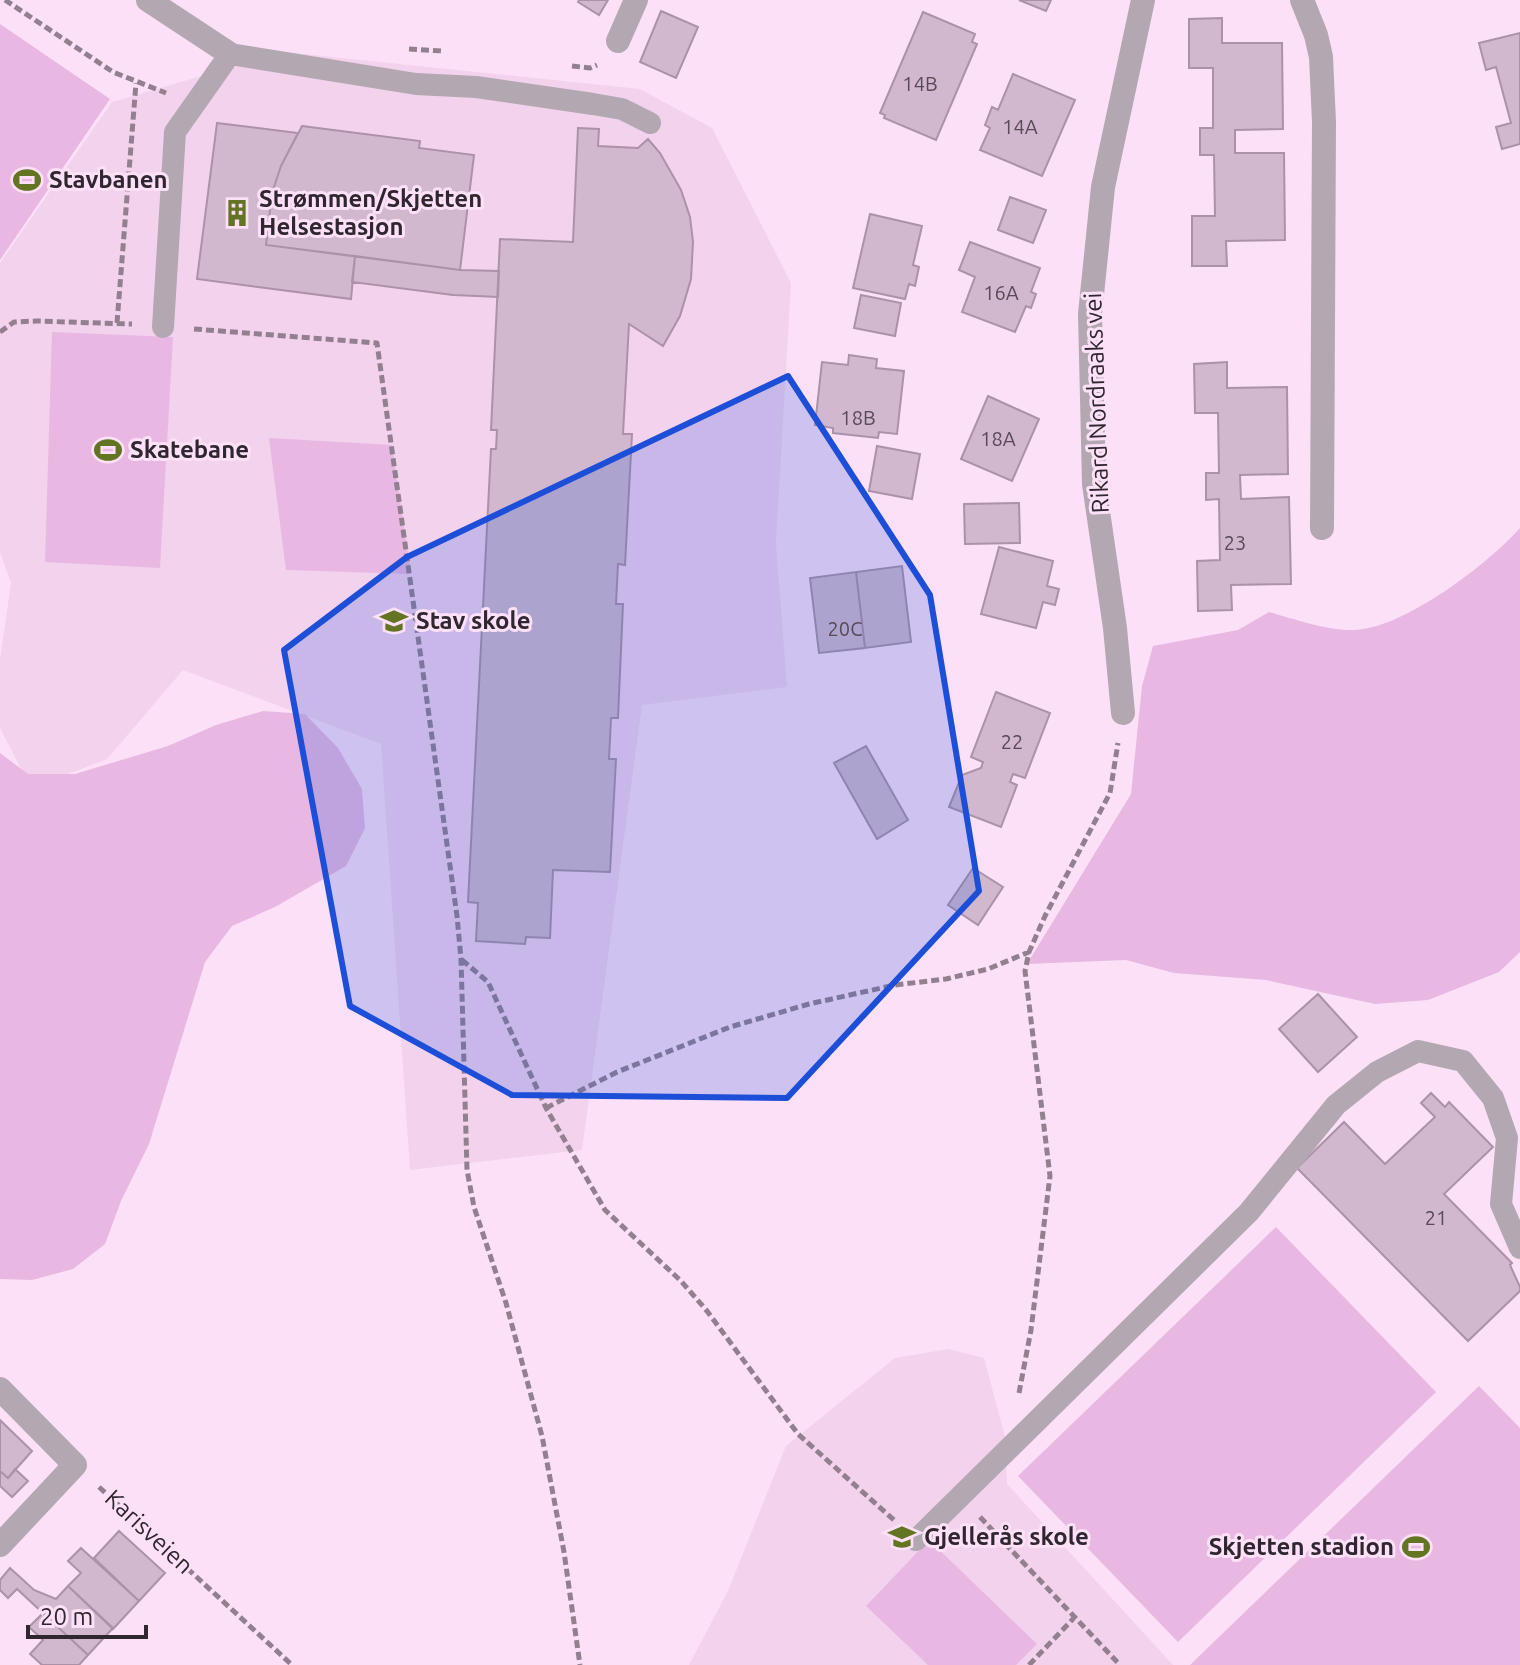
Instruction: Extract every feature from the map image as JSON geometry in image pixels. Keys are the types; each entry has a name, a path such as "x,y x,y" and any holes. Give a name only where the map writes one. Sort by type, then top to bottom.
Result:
{"street":[{"path":"148,0 230,54"},
{"path":"618,41 636,0"},
{"name":"Rikard Nordraaks vei","path":"1123,713 1115,628 1094,484 1090,314 1103,187 1143,0"},
{"path":"1302,0 1321,57 1324,122 1322,528"},
{"path":"0,1389 75,1465 0,1545"}],"lane":[{"path":"163,327 175,132 230,54 416,84 476,87 593,104 622,109 650,123"},
{"path":"916,1540 1249,1212 1336,1105 1377,1072 1418,1051 1463,1061 1493,1098 1507,1138 1501,1204 1520,1248"}],"path":[{"path":"5,0 113,72 197,103"},
{"path":"117,323 136,83"},
{"path":"377,343 461,959 467,1170 474,1207 506,1303 542,1436 564,1552 580,1665"},
{"path":"1009,1449 1031,1330 1050,1176 1025,971 1029,952 1045,916 1110,793 1123,713"},
{"path":"546,1108 617,1072 730,1027 809,1004 988,969 1029,952"},
{"path":"461,959 488,982 546,1108 597,1199 681,1281 707,1311 798,1434 916,1540"},
{"name":"Karisveien","path":"75,1465 292,1665"},
{"path":"960,1496 1073,1619 1120,1665"},
{"path":"1029,1665 1073,1619"}],"highlighted area":[{"path":"788,376 930,595 979,891 787,1098 512,1095 350,1006 284,650 407,557"}],"shaded area":[{"name":"Stavbanen","path":"0,24 110,99 0,260"},
{"name":"Stav skole","path":"284,52 640,89 712,128 791,283 776,543 787,687 642,705 582,1150 410,1170 381,744 183,670 107,759 31,788 0,728 0,660 11,583 0,552 0,263 112,102"},
{"name":"Skatebane","path":"52,332 173,337 160,568 45,562"},
{"path":"269,438 392,445 411,574 286,570"},
{"path":"1520,528 1520,952 1499,972 1428,1000 1375,1004 1266,980 1174,973 1126,960 1027,964 1131,794 1142,686 1153,646 1238,630 1269,612 1333,629 1374,627 1420,607 1443,592 1487,559"},
{"path":"263,711 305,714 338,748 362,789 365,828 346,866 275,907 232,926 205,962 149,1144 121,1201 105,1244 73,1269 32,1280 0,1279 0,753 28,774 75,774 168,746 216,725"},
{"path":"1276,1227 1436,1392 1178,1642 1018,1476"},
{"name":"Gjellerås skole","path":"948,1349 984,1358 1005,1437 1007,1484 1173,1665 689,1665 728,1591 786,1446 895,1358"},
{"name":"Skjetten stadion","path":"1479,1386 1520,1428 1520,1665 1190,1665"},
{"path":"929,1540 1037,1644 1016,1665 928,1665 866,1606"}],"building":[{"path":"579,0 608,0 599,15"},
{"path":"1019,0 1051,0 1046,11"},
{"path":"661,11 698,27 676,78 640,62"},
{"path":"923,12 975,34 972,42 977,44 936,140 884,118 885,115 880,113"},
{"path":"1222,18 1222,43 1282,43 1283,129 1235,130 1235,153 1284,153 1285,240 1226,241 1227,266 1192,266 1192,216 1215,216 1214,155 1200,155 1200,128 1213,128 1213,68 1189,68 1189,19"},
{"path":"1520,33 1520,144 1502,149 1496,127 1511,123 1496,67 1486,70 1479,43"},
{"path":"1013,74 1075,100 1042,176 980,150 990,128 985,125 992,107 998,110"},
{"name":"Strømmen/Skjetten Helsestasjon","path":"217,123 298,133 281,166 272,193 266,245 355,256 351,299 197,279"},
{"path":"302,126 420,141 419,148 474,155 460,270 266,245 272,193 281,166"},
{"path":"578,128 599,129 598,146 638,148 648,139 660,153 681,190 690,217 693,242 691,279 680,316 663,346 629,324 623,434 632,434 625,565 618,564 616,604 623,604 618,718 611,718 609,759 616,759 610,872 553,870 550,938 526,937 525,944 476,941 478,903 468,902 491,449 496,449 497,430 491,430 500,239 573,242"},
{"path":"1010,197 1046,210 1033,243 998,230"},
{"path":"870,214 922,226 913,265 919,267 915,286 909,284 905,299 853,288"},
{"path":"970,242 1040,268 1031,292 1036,294 1031,308 1026,306 1015,332 962,312 975,277 959,270"},
{"path":"355,256 460,270 499,271 498,297 453,295 352,282"},
{"path":"861,295 901,303 895,336 854,328"},
{"path":"849,355 877,359 876,368 904,371 897,434 879,432 878,438 833,433 833,428 815,425 822,362 848,365"},
{"path":"1227,362 1227,388 1287,387 1288,474 1240,475 1241,499 1289,497 1291,584 1231,585 1232,610 1198,611 1197,561 1220,560 1219,499 1206,500 1206,473 1219,473 1218,413 1195,413 1194,364"},
{"path":"988,396 1039,419 1012,481 961,459"},
{"path":"877,446 920,454 912,499 869,491"},
{"path":"1019,503 1020,543 965,544 964,504"},
{"path":"999,547 1053,561 1047,586 1059,589 1055,605 1043,602 1036,628 981,614"},
{"path":"902,566 911,642 865,648 856,572"},
{"path":"856,572 865,648 819,653 810,578"},
{"path":"996,692 1050,713 1025,778 1013,774 1010,782 1017,785 1001,827 949,807 962,775 981,768 983,762 971,757"},
{"path":"866,746 908,820 877,839 834,763"},
{"path":"973,868 1003,887 978,925 948,905"},
{"path":"1318,994 1357,1037 1318,1072 1279,1029"},
{"path":"1431,1093 1445,1107 1449,1102 1493,1147 1444,1194 1512,1263 1510,1265 1520,1287 1520,1291 1468,1341 1297,1168 1344,1122 1385,1164 1435,1117 1421,1103"},
{"path":"0,1420 32,1451 8,1478 0,1471"},
{"path":"15,1469 28,1481 12,1497 0,1486 0,1471 8,1478"},
{"path":"119,1531 165,1573 139,1601 94,1558"},
{"path":"81,1548 139,1601 113,1629 68,1586 81,1573 68,1561"},
{"path":"10,1568 34,1590 56,1599 68,1586 113,1628 88,1655 17,1589 8,1598 0,1590 0,1580"},
{"path":"43,1613 88,1655 79,1665 42,1665 30,1654 43,1640 29,1627"}],"place":[{"name":"Stavbanen","path":"27,180"},
{"name":"Strømmen/Skjetten Helsestasjon","path":"237,213"},
{"name":"Skatebane","path":"108,450"},
{"name":"Stav skole","path":"394,621"},
{"name":"Gjellerås skole","path":"902,1537"},
{"name":"Skjetten stadion","path":"1416,1547"}]}
